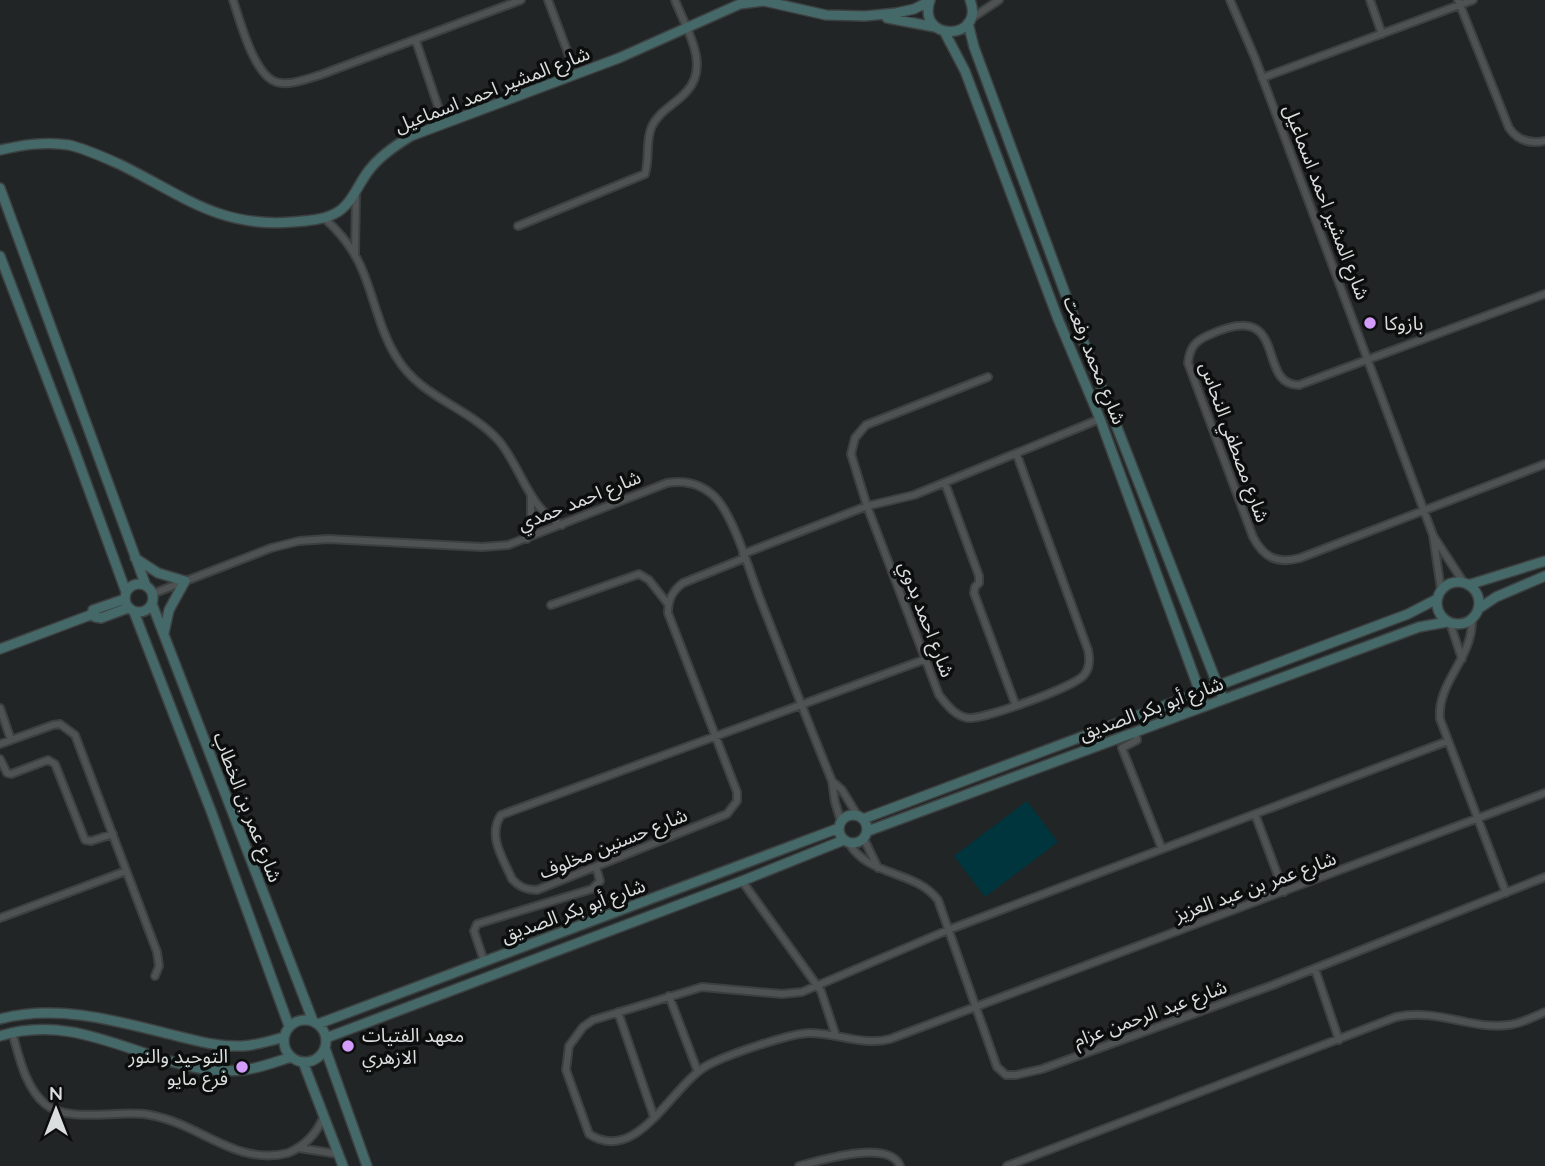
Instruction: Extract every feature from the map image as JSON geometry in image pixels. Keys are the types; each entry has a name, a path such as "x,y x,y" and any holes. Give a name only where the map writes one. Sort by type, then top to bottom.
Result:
{"street":[{"path":"233,0 258,66 265,76 275,82 297,82 416,41 521,0"},
{"path":"548,0 571,61"},
{"path":"518,226 645,173 648,141 654,122 687,91 696,73 695,52 675,0"},
{"name":"شارع المشير احمد اسماعيل","path":"865,16 914,9 930,0"},
{"name":"شارع محمد رفعت","path":"930,0 928,15 965,72 1058,319 1100,419 1205,706"},
{"name":"شارع محمد رفعت","path":"970,0 973,10 970,21 978,59 1072,312 1223,699"},
{"path":"939,29 957,31 999,0"},
{"name":"شارع المشير احمد اسماعيل","path":"1230,0 1262,78 1422,509 1433,535 1466,584"},
{"path":"1370,0 1382,34"},
{"path":"1262,78 1473,0"},
{"name":"شارع المشير احمد اسماعيل","path":"324,218 345,207 369,170 395,145 411,136 619,58 740,4 764,1 826,15 899,19 939,29"},
{"path":"1459,3 1509,128 1523,141 1545,141"},
{"path":"416,41 444,124"},
{"path":"0,149 41,144 69,145 86,150 128,169 194,205 230,218 274,223 324,218 339,234 364,273 389,343 405,371 429,393 464,412 490,431 510,456 547,516 562,525"},
{"name":"شارع عمر بن الخطاب","path":"0,188 164,635 316,1022"},
{"path":"355,257 353,237 356,190"},
{"name":"شارع عمر بن الخطاب","path":"0,256 75,449 128,603 211,811 289,1026"},
{"path":"1368,360 1545,294"},
{"path":"1054,307 1068,301"},
{"path":"1058,319 1072,312"},
{"name":"شارع مصطفي النحاس","path":"1368,360 1307,383 1293,385 1287,383 1278,372 1261,332 1252,326 1241,324 1199,340 1192,346 1188,363 1253,537 1257,545 1272,559 1288,561 1300,558 1422,509"},
{"name":"شارع احمد بدوي","path":"988,377 866,425 855,438 851,454 867,506 939,695 958,715 974,719 1016,706 1079,680 1085,674 1090,658 1017,455"},
{"path":"551,605 639,574 649,580 668,604 676,589 683,583 744,556 867,506 901,499 945,483 1100,419"},
{"path":"1422,509 1545,464"},
{"name":"شارع احمد حمدي","path":"150,594 271,548 299,541 328,539 482,547 508,545 667,483 685,482 703,488 718,500 744,556 832,781 840,825"},
{"path":"945,483 979,576 974,593 1016,706"},
{"path":"527,539 531,524 531,494"},
{"name":"شارع المشير احمد اسماعيل","path":"1433,535 1439,594"},
{"path":"135,558 158,573 185,581 169,610 164,635"},
{"path":"1462,659 1449,623 1438,612 1439,594 1451,583 1466,584 1545,561"},
{"path":"1506,893 1440,719 1440,701 1470,640 1472,619 1478,609 1496,597 1545,576"},
{"path":"1466,584 1476,592 1478,609"},
{"path":"0,649 93,614 101,618 128,603 134,585 150,594 144,612 128,603"},
{"name":"شارع أبو بكر الصديق","path":"861,817 1408,614 1439,594"},
{"name":"شارع حسنين مخلوف","path":"668,604 668,613 737,792 733,808 727,814 537,890 523,888 512,878 495,838 497,822 502,815 715,735"},
{"path":"1449,623 1464,624 1472,619"},
{"name":"شارع أبو بكر الصديق","path":"866,835 1419,627 1449,623"},
{"path":"715,735 926,659"},
{"path":"0,708 11,740"},
{"path":"0,744 60,724 75,736 157,952 159,966 155,976"},
{"path":"1135,732 1137,740 1122,748 1162,849"},
{"path":"668,996 698,1072 636,1135 614,1142 594,1138 589,1134 566,1070 569,1046 583,1027 593,1020 668,996 702,987 792,994 818,986 948,930 1448,741"},
{"path":"0,759 7,773 11,774 51,761 55,764 85,839 91,841 113,834"},
{"name":"شارع احمد حمدي","path":"832,781 842,790 861,817"},
{"name":"شارع عمر بن عبد العزيز","path":"698,1072 710,1064 789,1036 809,1033 869,1042 883,1041 1545,793"},
{"path":"1255,814 1283,892"},
{"path":"866,835 857,843 846,841 840,825 850,816 861,817 878,868"},
{"name":"شارع أبو بكر الصديق","path":"316,1022 485,961 840,825"},
{"name":"شارع أبو بكر الصديق","path":"326,1043 846,841"},
{"name":"شارع عبد الرحمن عزام","path":"846,841 861,859 921,886 938,900 996,1067 1006,1075 1016,1075 1055,1064 1315,969 1545,877"},
{"path":"485,961 474,931 477,924 592,889 600,881 596,867"},
{"path":"0,918 126,871"},
{"path":"742,881 818,986 836,1036"},
{"path":"1315,969 1339,1040"},
{"path":"618,1012 654,1117"},
{"path":"0,1019 36,1013 94,1017 203,1043 223,1045 262,1044 284,1037"},
{"path":"1007,1166 1396,1017 1432,1014 1497,1026 1517,1024 1545,1013"},
{"path":"326,1043 314,1060 303,1062 291,1057 284,1037 289,1026 299,1020 316,1022 326,1043 367,1166"},
{"path":"0,1036 12,1032 49,1029 83,1033 162,1058 219,1070 254,1068 291,1057"},
{"path":"12,1032 30,1086 46,1106 56,1110 76,1114 149,1115 167,1119 248,1158 275,1158 299,1149 338,1154"},
{"path":"303,1062 342,1166"},
{"path":"299,1149 325,1116"},
{"path":"799,1166 843,1155 870,1153 892,1155 900,1166"}],"shaded area":[{"path":"1027,801 1058,842 985,897 954,856"}],"place":[{"name":"بازوكا","path":"1370,323"},
{"name":"معهد الفتيات الازهري","path":"348,1046"},
{"name":"التوحيد والنور فرع مايو","path":"242,1067"}]}
